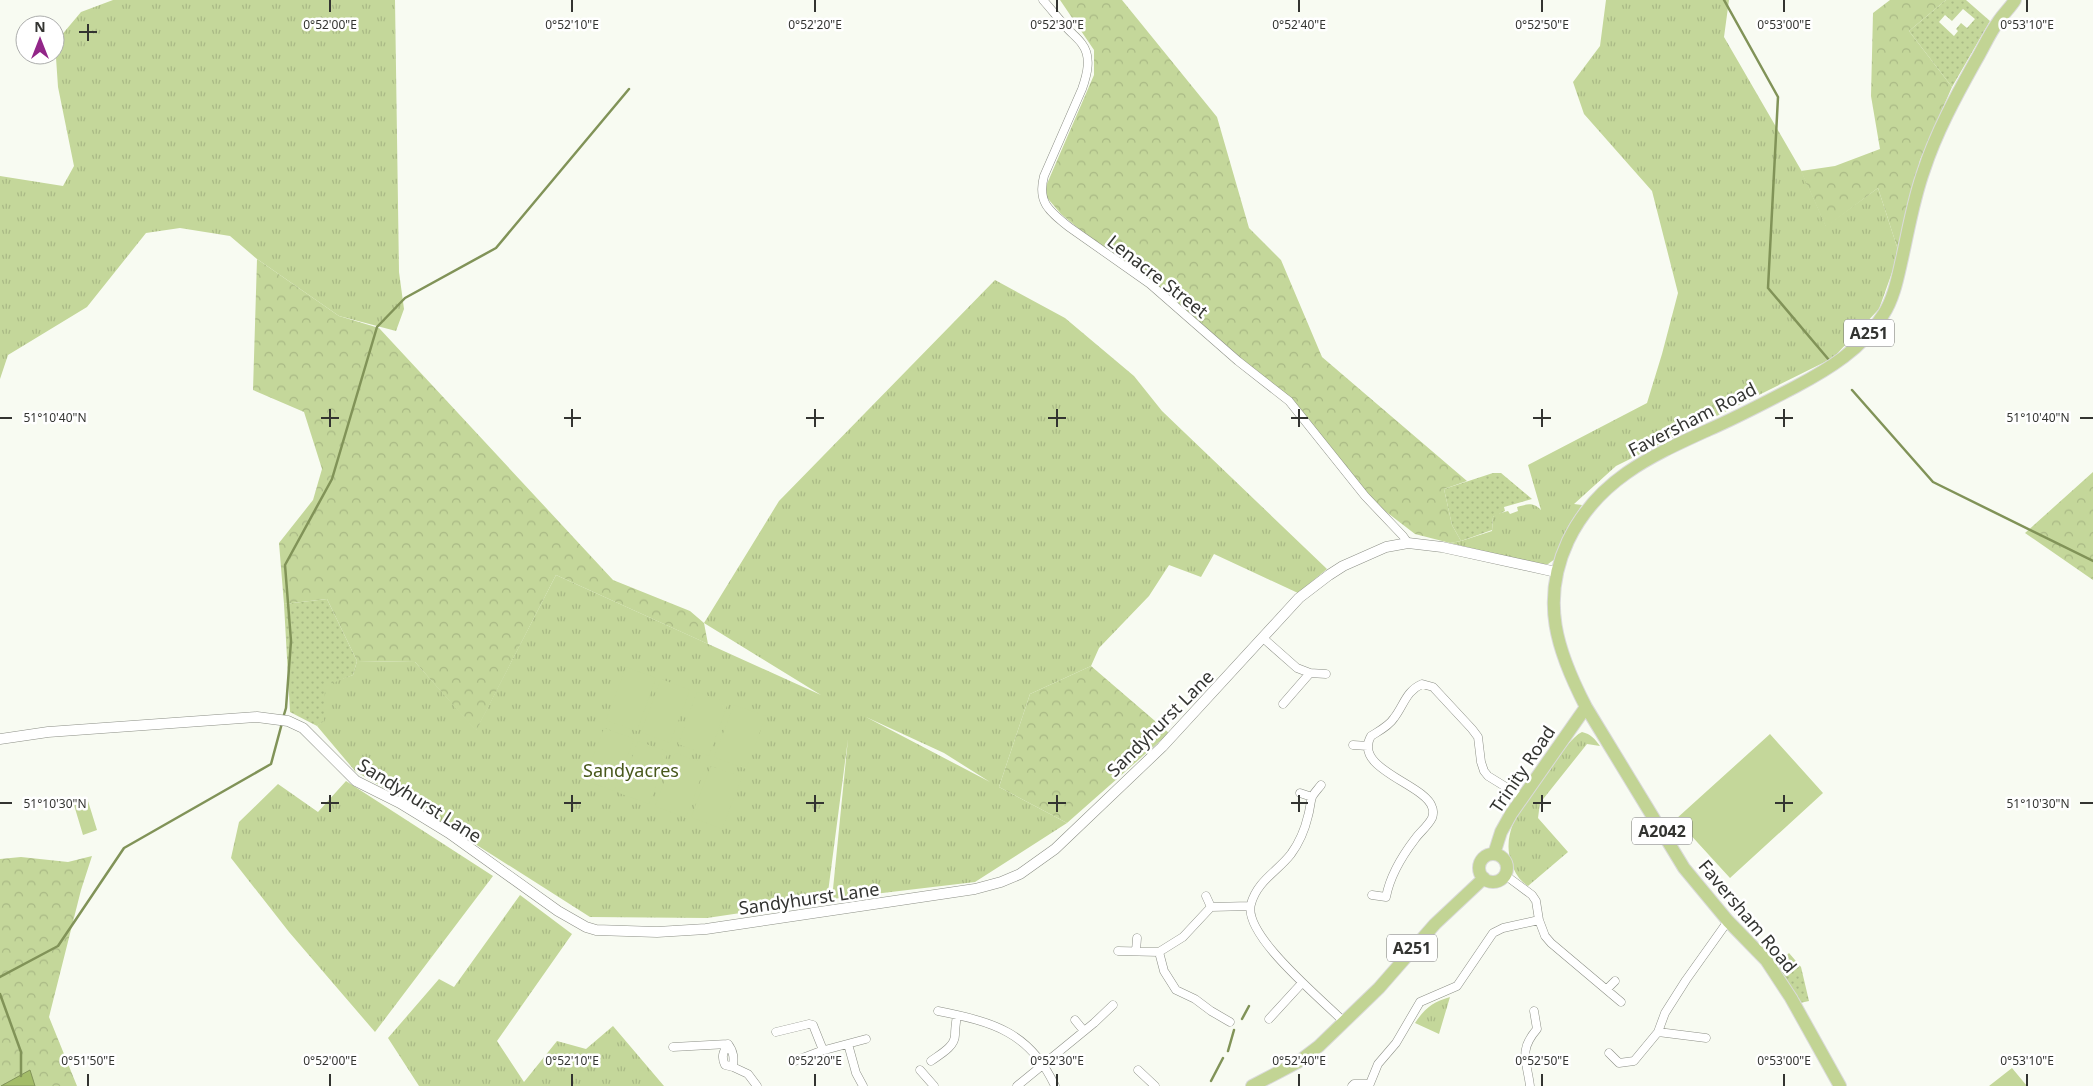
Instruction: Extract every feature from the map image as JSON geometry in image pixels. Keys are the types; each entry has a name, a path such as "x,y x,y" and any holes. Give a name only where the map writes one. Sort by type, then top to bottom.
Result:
{"main road":[{"name":"Faversham Road","path":"1840,1086 1791,998 1766,960 1728,921 1684,868 1586,707 1573,682 1555,622 1552,595 1561,556 1580,520 1595,500 1632,468 1668,447 1756,407 1829,369 1855,348 1870,332 1884,314 1894,290 1924,170 1939,134 1966,78 1997,23 2015,0"},
{"name":"Trinity Road","path":"1484,878 1480,871 1481,862 1486,856 1494,854 1501,832 1522,797 1586,707"},
{"path":"1484,878 1495,882 1505,875 1506,862 1503,858 1494,854"},
{"name":"A251","path":"1252,1086 1298,1062 1345,1023 1379,988 1435,924 1484,878"}],"street":[{"name":"Lenacre Street","path":"1043,0 1082,43 1088,62 1087,75 1082,89 1040,188 1044,204 1069,227 1150,284 1238,361 1288,401 1365,496 1408,543"},
{"name":"Sandyhurst Lane","path":"0,740 48,732 257,718 284,719 310,734 344,772 356,782 400,803 449,833 558,911 586,927 604,931 686,931 975,889 1001,882 1020,874 1056,850 1162,748 1299,598 1329,575 1370,553 1408,543 1442,547 1556,572"},
{"path":"1263,638 1297,668 1310,674 1326,674"},
{"path":"1283,704 1310,674"},
{"path":"1372,895 1386,897 1392,877 1404,855 1431,820 1433,813 1430,801 1426,797 1376,764 1371,757 1368,746 1371,736 1386,727 1394,718 1411,690 1422,684 1433,687 1478,738 1484,770 1494,780 1522,797"},
{"path":"1353,745 1368,746"},
{"path":"1321,785 1312,797 1302,834 1292,854 1261,884 1250,906 1250,915 1255,928 1302,983 1345,1023"},
{"path":"1300,793 1312,797"},
{"path":"1505,875 1536,901 1539,920 1545,936 1551,943 1608,989 1621,1002"},
{"path":"1206,896 1211,908"},
{"path":"1118,951 1159,952 1183,936 1211,908 1250,906"},
{"path":"1352,1086 1369,1085 1378,1064 1396,1043 1420,1002 1457,986 1493,933 1503,928 1539,920"},
{"path":"1608,1053 1619,1063 1634,1061 1658,1032 1665,1013 1728,921"},
{"path":"1136,952 1137,938"},
{"path":"1159,952 1164,971 1171,984 1230,1022"},
{"path":"1608,989 1615,981"},
{"path":"1269,1019 1302,983"},
{"path":"1017,1086 1113,1005"},
{"path":"1530,1086 1524,1064 1524,1054 1530,1037 1536,1029 1534,1011"},
{"path":"938,1012 990,1023 1012,1034 1026,1044 1043,1065 1055,1086"},
{"path":"931,1061 952,1045 957,1015"},
{"path":"1075,1020 1084,1031"},
{"path":"776,1032 809,1024 814,1025 823,1050"},
{"path":"1536,1029 1546,1030"},
{"path":"1658,1032 1706,1038"},
{"path":"792,1062 823,1050 866,1039"},
{"path":"673,1047 728,1044 732,1049 734,1057 733,1067 748,1074 757,1086"},
{"path":"848,1044 856,1073 863,1086"},
{"path":"920,1070 934,1086"},
{"path":"1138,1070 1150,1085"}],"green space":[{"path":"113,0 395,0 399,272 404,309 396,331 339,316 257,259 230,236 180,228 146,233 87,307 8,355 0,379 0,176 63,186 74,166 58,87 56,65 65,65 65,31 81,12"},
{"path":"1060,0 1122,0 1217,117 1249,228 1281,260 1322,357 1467,481 1444,489 1452,525 1461,541 1450,543 1415,534 1372,501 1290,399 1237,359 1061,214 1043,193 1094,75 1094,50"},
{"path":"1606,0 1729,0 1724,37 1801,170 1826,226 1878,188 1899,253 1879,309 1833,358 1616,466 1574,504 1582,505 1569,525 1555,559 1548,564 1541,565 1450,543 1492,531 1493,517 1497,514 1508,511 1510,514 1518,511 1517,507 1527,505 1533,505 1541,510 1528,465 1647,403 1678,293 1652,191 1584,114 1573,82 1600,46"},
{"path":"1890,0 1946,0 1909,31 1952,87 1920,160 1899,253 1878,188 1826,227 1801,171 1835,166 1880,149 1871,96 1873,13"},
{"path":"1946,0 1966,0 1990,21 1952,87 1909,31","holes":["1963,9 1975,19 1967,28 1961,23 1956,29 1958,31 1954,36 1939,22 1945,15 1952,21"]},
{"path":"257,259 339,316 379,328 613,580 690,611 704,623 708,644 556,575 476,731 415,662 357,661 327,599 284,604 279,543 313,500 322,469 304,412 253,390"},
{"name":"Sandyacres","path":"995,280 1065,318 1134,376 1162,411 1327,569 1298,593 1214,554 1201,577 1169,565 1149,596 1099,648 1091,666 1030,694 999,787 1067,823 975,882 832,899 848,739 827,900 707,918 590,917 439,821 355,771 317,726 324,720 324,685 353,675 357,661 415,662 476,730 556,575 821,695 704,623 779,501","holes":["866,717 944,753 990,782"]},
{"path":"2093,472 2093,580 2025,533"},
{"path":"1493,473 1501,473 1532,499 1504,507 1505,511 1493,517 1492,530 1461,541 1452,525 1444,489"},
{"path":"327,599 357,661 353,675 325,686 324,721 317,726 290,712 284,604"},
{"path":"1091,666 1169,733 1067,823 999,787 1030,694"},
{"path":"626,667 656,678 637,731 606,720"},
{"path":"661,679 690,690 670,743 641,732"},
{"path":"697,692 728,703 709,756 678,744"},
{"path":"734,705 766,716 746,769 714,757"},
{"path":"604,728 634,739 614,791 584,780"},
{"path":"1582,732 1592,737 1600,746 1587,744 1540,803 1538,818 1568,852 1528,886 1518,877 1512,865 1509,838 1512,826 1525,802 1564,749 1573,738"},
{"path":"1770,734 1823,793 1730,878 1676,819"},
{"name":"Sandyacres","path":"638,741 668,752 649,804 619,793"},
{"path":"675,753 706,764 686,818 655,806"},
{"path":"711,766 742,777 722,829 691,817"},
{"path":"346,781 493,876 375,1032 289,932 231,858 239,822 278,784 318,812"},
{"path":"88,801 97,830 83,835 74,805"},
{"path":"92,856 81,890 49,1017 77,1086 0,1086 0,859 21,857 68,862"},
{"path":"520,895 572,934 497,1041 524,1082 557,1041 586,1049 613,1026 664,1086 419,1086 388,1038 439,979 454,987"},
{"path":"1789,953 1801,967 1809,1001 1800,1003 1775,967"},
{"path":"1450,997 1439,1034 1415,1023 1430,1006"},
{"path":"2012,1068 2027,1086 1989,1086"}],"shaded area":[{"path":"30,1070 35,1086 1,1086"}],"waterway":[{"path":"1724,0 1778,97 1768,288 1829,360"},
{"path":"283,718 286,708 291,641 285,565 332,479 377,327 405,298 496,248 629,89"},
{"path":"1852,390 1933,482 2093,561"},
{"path":"0,977 58,946 124,848 271,764 282,723"},
{"path":"0,994 21,1052 21,1076"},
{"path":"1242,1019 1249,1006"},
{"path":"1228,1051 1234,1030"},
{"path":"1211,1081 1223,1058"}]}
